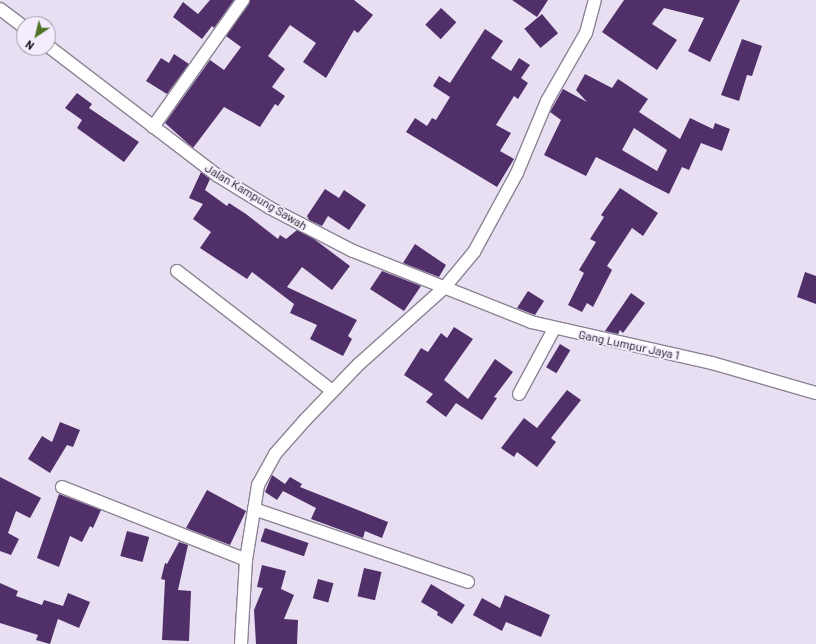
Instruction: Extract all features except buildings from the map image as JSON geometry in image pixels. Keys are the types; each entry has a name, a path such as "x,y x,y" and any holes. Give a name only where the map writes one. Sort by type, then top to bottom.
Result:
{"street":[{"path":"153,127 243,0"},
{"path":"241,644 246,560 258,485 275,454 332,391 444,288 474,252 518,173 547,101 586,33 595,0"},
{"path":"0,9 16,22"},
{"name":"Jalan Kampung Sawah","path":"56,52 218,176 270,208 353,250 444,288"},
{"path":"177,271 332,391"},
{"name":"Gang Lumpur Jaya 1","path":"444,288 531,322 554,329 712,364 816,393"},
{"path":"519,394 554,329"},
{"path":"62,487 246,560"},
{"path":"254,509 468,582"}]}
